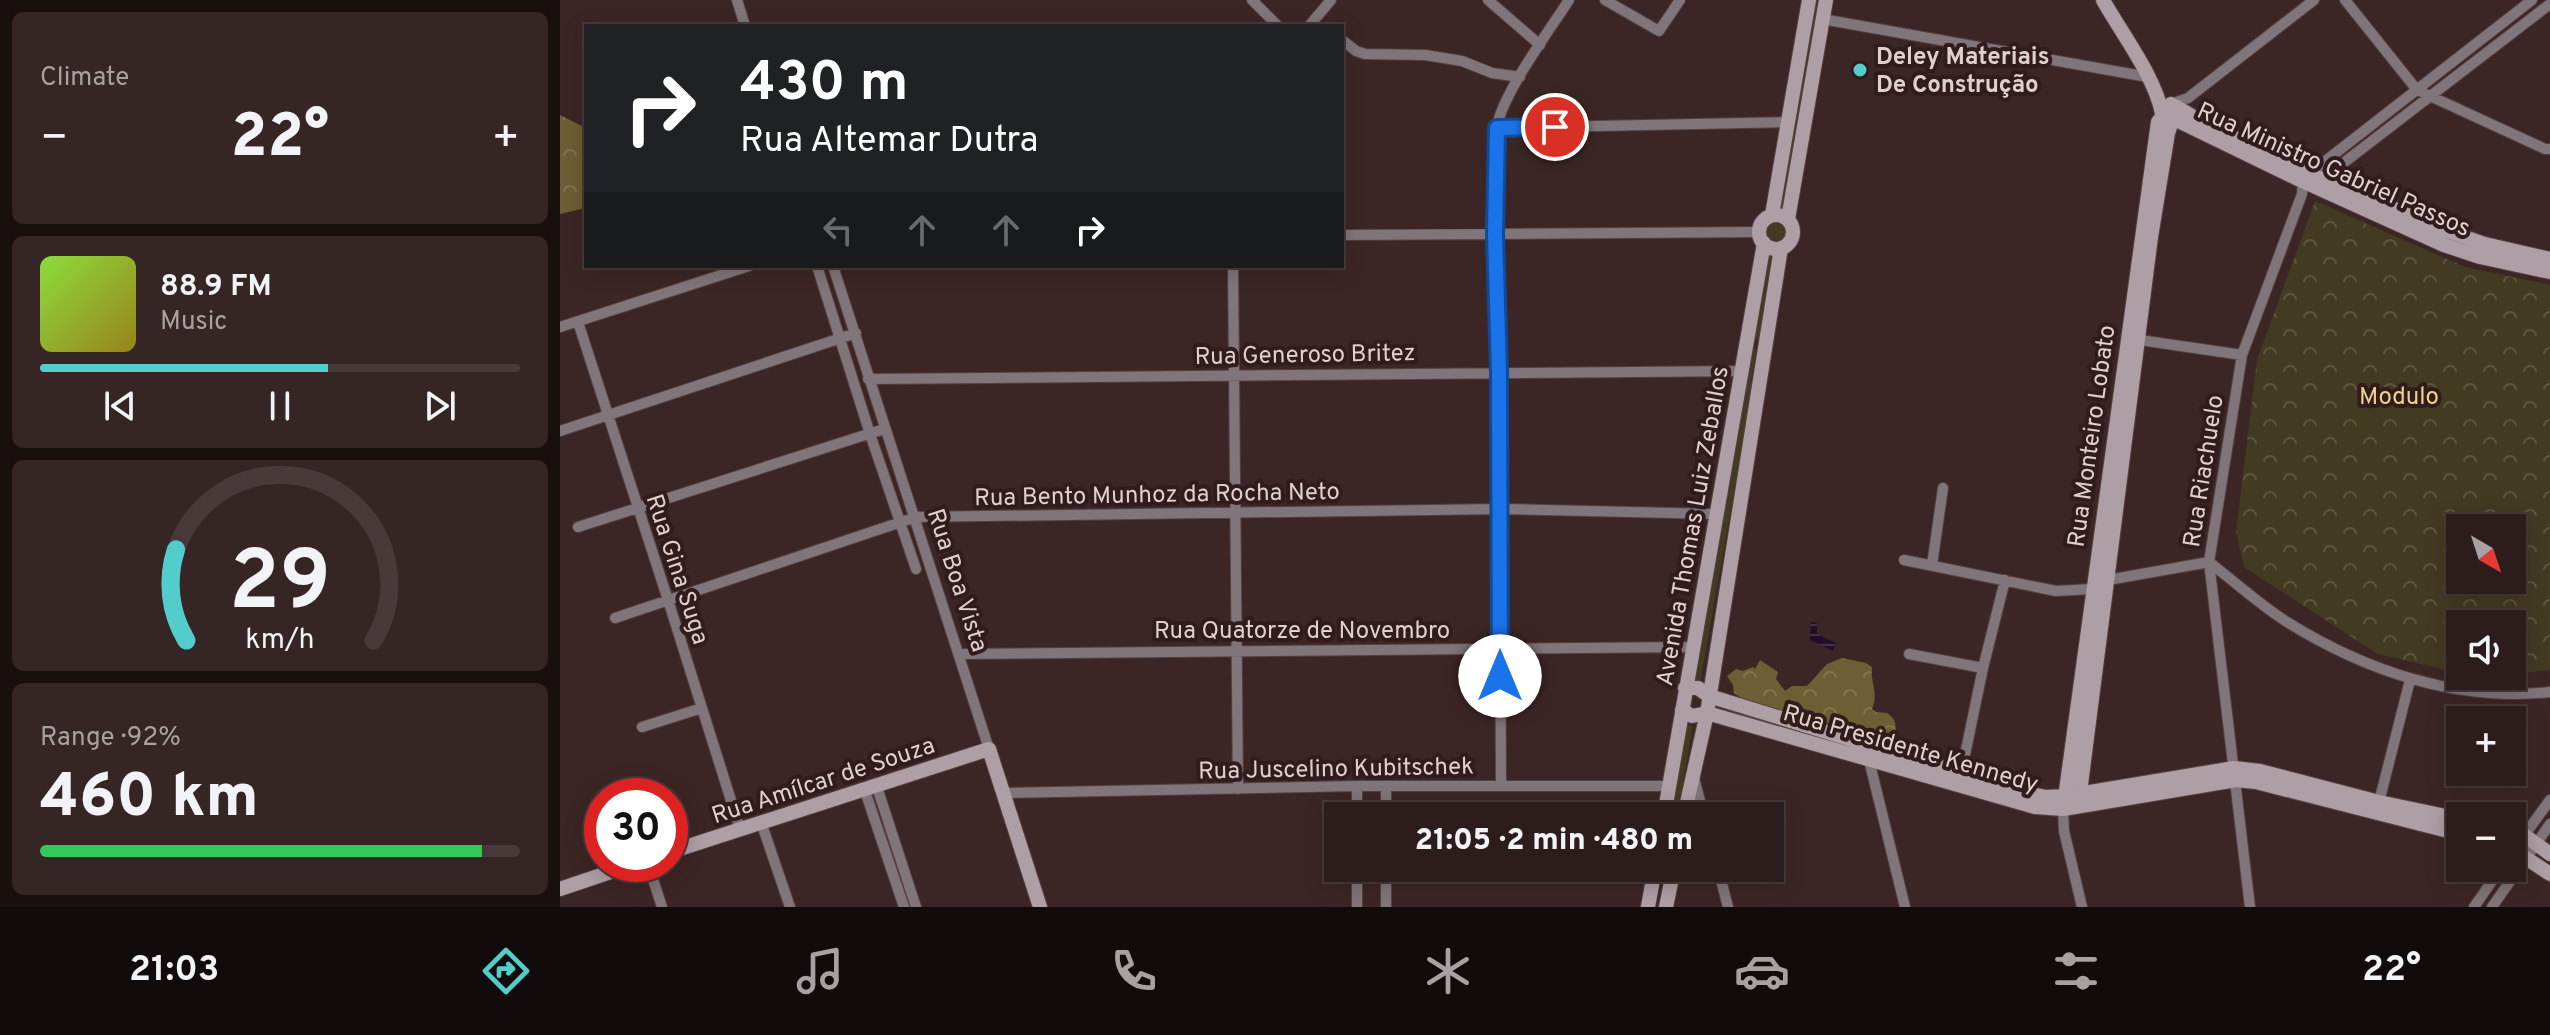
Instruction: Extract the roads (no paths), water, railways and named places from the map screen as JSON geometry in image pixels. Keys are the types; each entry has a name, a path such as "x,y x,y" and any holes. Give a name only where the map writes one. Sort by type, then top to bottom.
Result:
{"street":[{"path":"737,0 744,24"},
{"path":"1252,0 1276,24"},
{"path":"1316,24 1331,0"},
{"path":"1488,0 1540,45"},
{"path":"1501,786 1499,372 1495,234 1497,128 1498,118 1520,77 1569,0"},
{"path":"1605,0 1659,31 1680,0"},
{"path":"1772,215 1809,0"},
{"path":"1788,219 1772,215 1763,221 1762,238 1769,247 1781,248 1791,241 1793,235 1788,219 1826,0"},
{"path":"2103,0 2148,77 2172,108 2314,0"},
{"path":"2345,0 2417,90 2550,149"},
{"path":"2310,183 2417,90 2532,0"},
{"path":"2310,183 2432,96 2550,4"},
{"path":"1822,19 2148,77"},
{"path":"1344,42 1365,54 1425,55 1462,61 1492,73 1520,77"},
{"name":"Rua Ministro Gabriel Passos","path":"2172,108 2310,183 2444,245 2480,257 2550,272"},
{"name":"Rua Monteiro Lobato","path":"2072,801 2092,589 2121,424 2158,122 2172,108"},
{"path":"1497,128 1787,122"},
{"name":"Rua Ministro Gabriel Passos","path":"2310,183 2485,244 2550,259"},
{"name":"Rua Riachuelo","path":"2250,907 2209,562 2242,355 2310,183"},
{"path":"1344,235 1762,238"},
{"name":"Avenida Thomas Luiz Zeballos","path":"1667,802 1747,342 1762,238"},
{"name":"Avenida Thomas Luiz Zeballos","path":"1687,802 1707,713 1781,248"},
{"path":"560,327 743,268"},
{"name":"Rua Boa Vista","path":"818,268 916,569"},
{"name":"Rua Boa Vista","path":"834,268 1040,907"},
{"path":"1233,268 1238,789"},
{"name":"Rua Gina Suga","path":"578,322 740,829"},
{"path":"560,431 856,333"},
{"path":"2132,339 2242,355"},
{"path":"1747,342 1766,345"},
{"name":"Rua Generoso Britez","path":"868,379 1742,371"},
{"name":"Rua Monteiro Lobato","path":"2072,801 2108,580 2121,424"},
{"path":"578,527 884,429"},
{"path":"1932,565 1943,488"},
{"name":"Rua Bento Munhoz da Rocha Neto","path":"615,618 916,517 1500,509 1716,514"},
{"path":"1904,560 2056,591 2092,589"},
{"path":"2108,580 2209,562 2287,622 2370,666 2410,680 2468,691 2521,695 2550,692"},
{"path":"1961,774 2005,580"},
{"name":"Rua Quatorze de Novembro","path":"959,654 1693,647"},
{"path":"1909,654 1983,668"},
{"path":"2378,808 2410,680"},
{"name":"Rua Presidente Kennedy","path":"1685,688 1698,688 1709,696 2022,792 2072,801"},
{"path":"642,727 702,708"},
{"name":"Rua Presidente Kennedy","path":"1682,710 1692,716 1707,713 2035,807 2260,771 2446,830"},
{"name":"Rua Amílcar de Souza","path":"688,846 989,749"},
{"path":"1869,760 1905,907"},
{"path":"1693,772 1700,802"},
{"path":"1357,786 1357,802"},
{"name":"Rua Juscelino Kubitschek","path":"1003,793 1357,786 1670,786"},
{"path":"1386,786 1386,802"},
{"path":"871,789 890,846 916,907"},
{"path":"2526,834 2550,800"},
{"path":"2072,801 2064,831 2082,907"},
{"name":"Rua Presidente Kennedy","path":"2378,808 2446,817"},
{"path":"761,822 790,907"},
{"path":"2526,836 2550,824"},
{"path":"2526,838 2550,854"},
{"path":"890,846 904,907"},
{"path":"2492,907 2527,858 2526,851"},
{"path":"2527,858 2550,874"},
{"path":"560,889 584,881"},
{"path":"654,882 662,907"},
{"path":"1357,882 1357,907"},
{"path":"1386,882 1386,907"},
{"path":"1648,907 1652,882"},
{"path":"1666,907 1671,882"},
{"path":"1722,882 1728,907"},
{"path":"2474,907 2491,882"}],"place":[{"name":"Deley Materiais De Construção","path":"1860,70"}],"park label":[{"name":"Modulo","path":"2399,396"}]}
